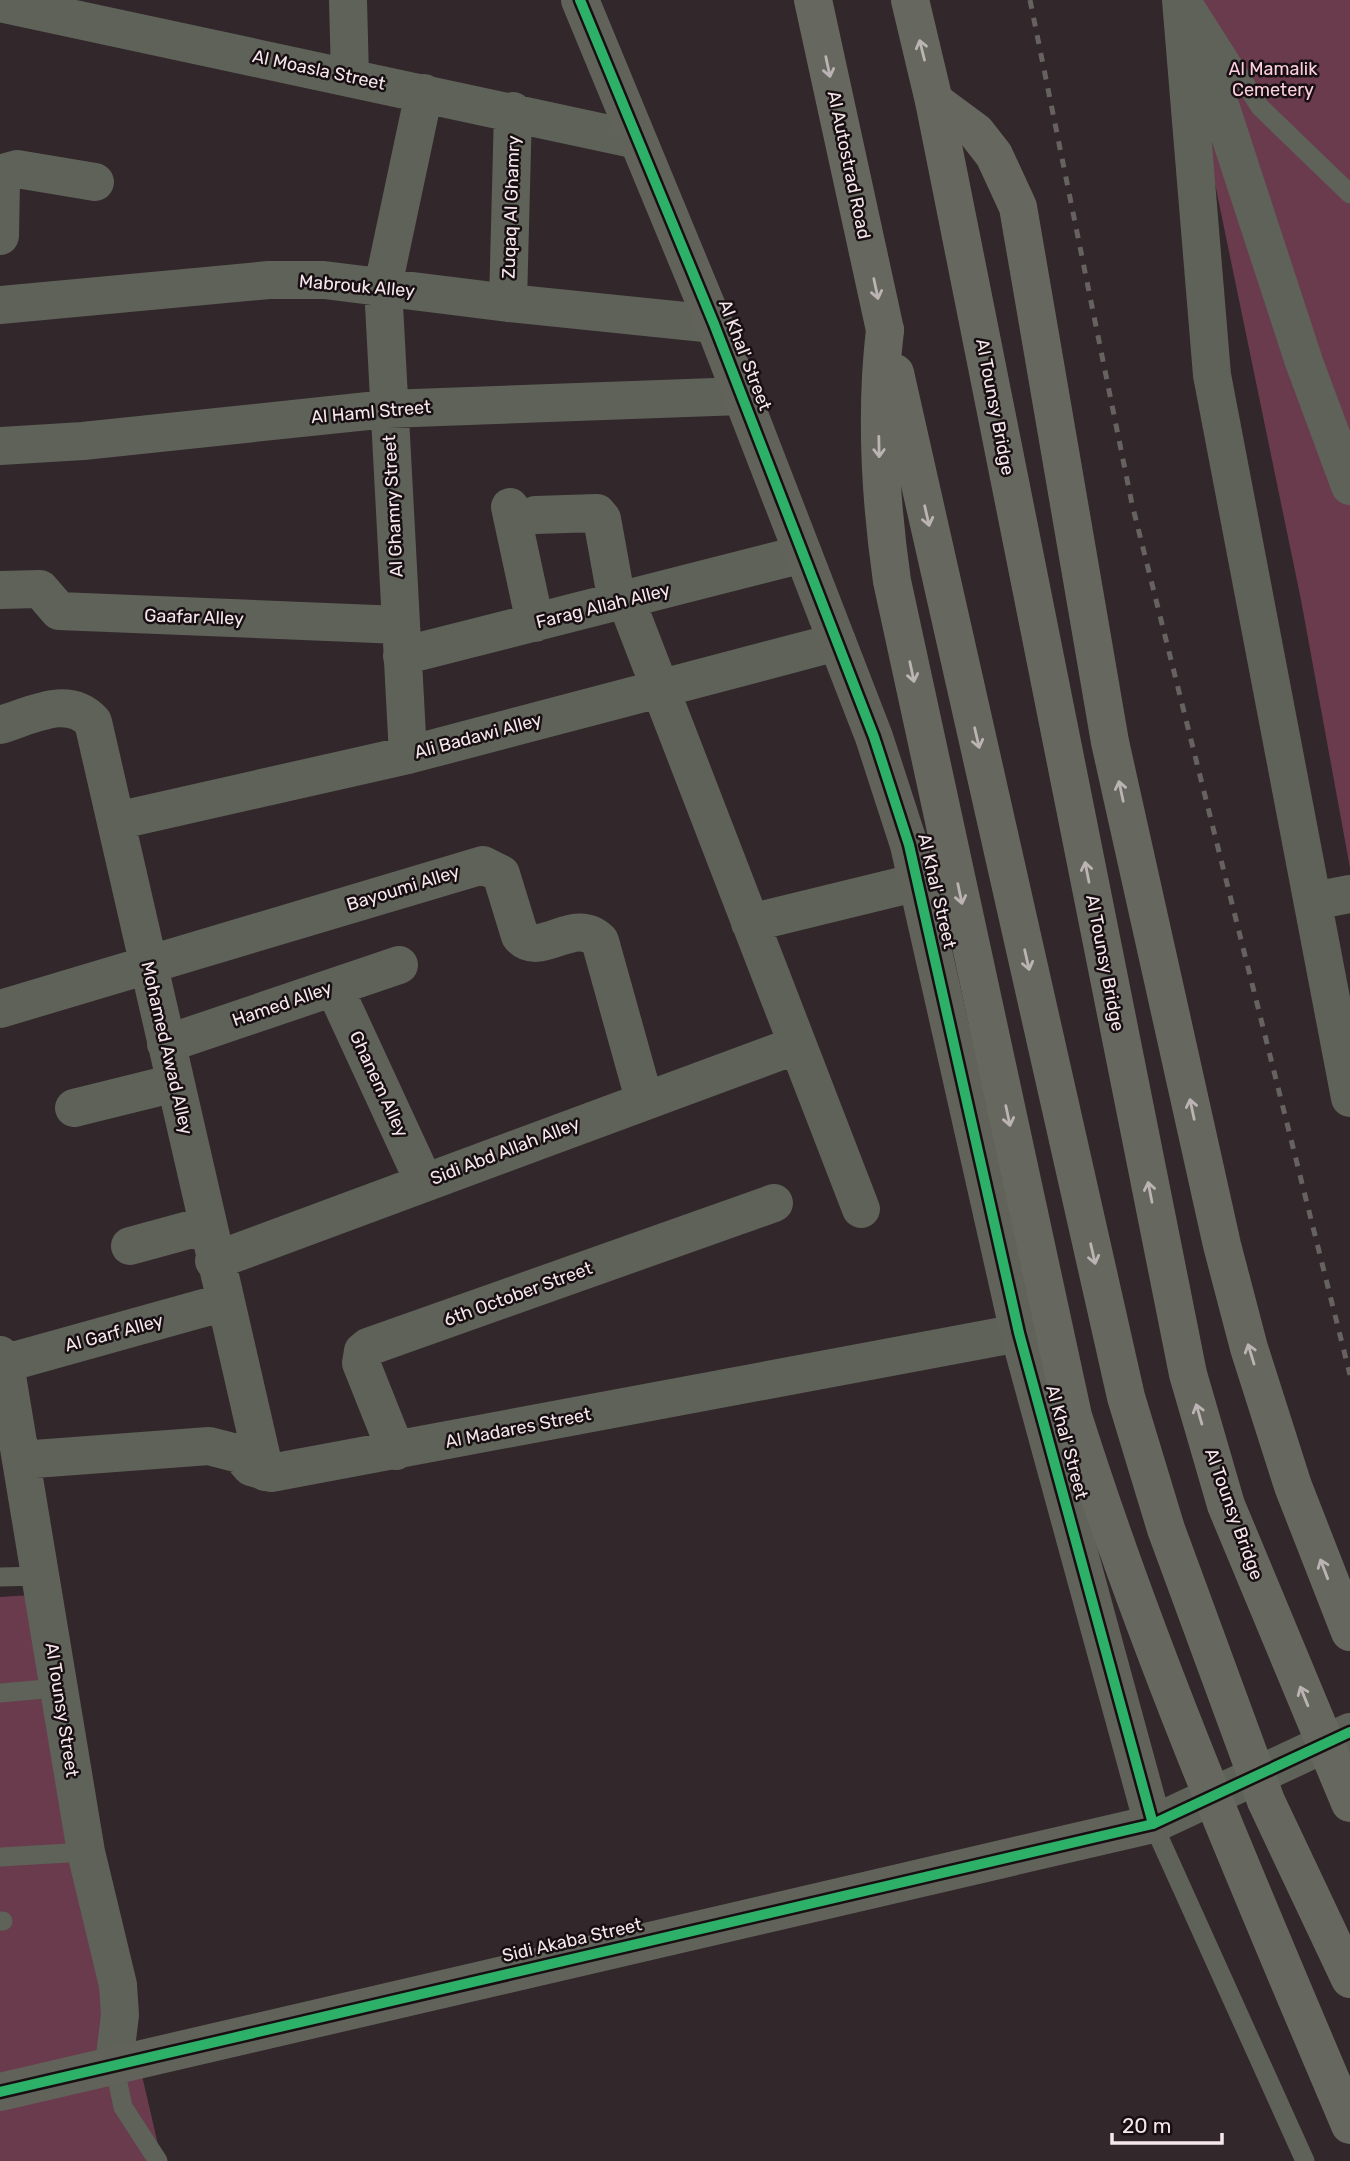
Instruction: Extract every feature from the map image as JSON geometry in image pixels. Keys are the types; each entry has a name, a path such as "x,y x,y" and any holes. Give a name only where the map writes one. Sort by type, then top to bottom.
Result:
{"highway":[{"name":"Al Autostrad Road","path":"813,0 885,330"},
{"path":"910,0 934,101 976,132 995,155 1018,207 1110,742 1222,1245 1249,1348 1293,1486 1350,1632"},
{"name":"Al Tounsy Bridge","path":"934,101 1188,1374 1226,1505 1350,1803"},
{"path":"885,330 1126,1397 1166,1529 1266,1801 1350,1979"},
{"path":"885,330 879,444 882,501 892,581 1073,1416 1115,1549 1176,1710 1350,2125"}],"street":[{"path":"348,0 350,77"},
{"name":"Al Khal' Street","path":"580,0 714,324 874,737 918,882 1019,1333 1153,1824"},
{"path":"1184,0 1304,362 1350,486"},
{"path":"1184,0 1212,375 1332,897 1350,1098"},
{"name":"Al Moasla Street","path":"0,3 513,111 638,140"},
{"name":"Al Ghamry Street","path":"408,755 387,408 383,286 424,93"},
{"name":"Zuqaq Al Ghamry","path":"508,303 513,111"},
{"path":"0,236 1,182 6,172 17,169 95,182"},
{"name":"Mabrouk Alley","path":"0,305 269,280 324,280 508,303 714,324"},
{"name":"Al Haml Street","path":"0,446 83,441 387,408 742,397"},
{"path":"534,623 523,511 597,513 602,519 622,601 861,1209"},
{"name":"Farag Allah Alley","path":"401,641 534,623 803,554"},
{"name":"Gaafar Alley","path":"0,590 40,589 59,611 401,641"},
{"name":"Ali Badawi Alley","path":"116,821 408,755 837,642"},
{"name":"Mohamed Awad Alley","path":"0,725 61,707 85,713 93,722 265,1472"},
{"name":"Bayoumi Alley","path":"0,1009 477,865 490,866 504,880 520,936 527,943 540,943 577,932 594,935 600,941 644,1099"},
{"path":"750,923 918,882"},
{"name":"Hamed Alley","path":"166,1044 399,965"},
{"name":"Ghanem Alley","path":"334,987 424,1182"},
{"name":"Sidi Abd Allah Alley","path":"130,1246 211,1243 424,1182 797,1045"},
{"path":"74,1108 175,1083"},
{"name":"6th October Street","path":"396,1451 361,1363 363,1351 368,1347 774,1203"},
{"name":"Al Garf Alley","path":"2,1368 225,1302"},
{"name":"Al Madares Street","path":"265,1472 396,1451 1019,1333"},
{"name":"Al Tounsy Street","path":"2,1368 42,1576 57,1688 86,1852 118,1985 120,2015 114,2064"},
{"path":"21,1460 209,1446 240,1454 251,1467 265,1472"},
{"path":"1153,1824 1350,1732"},
{"name":"Sidi Akaba Street","path":"0,2091 1153,1824"}],"lane":[{"path":"1192,0 1260,107 1350,194"},
{"path":"0,1577 42,1576"},
{"path":"0,1693 57,1688"},
{"path":"1153,1824 1305,2161"},
{"path":"0,1857 86,1852"},
{"path":"114,2064 123,2107 158,2161"}],"green space":[{"name":"Al Mamalik Cemetery","path":"1177,0 1350,0 1350,868 1301,600"},
{"path":"31,1595 159,2149 167,2161 0,2161 0,1597"}],"railway":[{"path":"1030,0 1132,504 1350,1375"}],"cycle path":[{"path":"580,0 714,324 874,737 909,845 1019,1333 1153,1824"},
{"path":"0,2092 1153,1824 1350,1732"}]}
